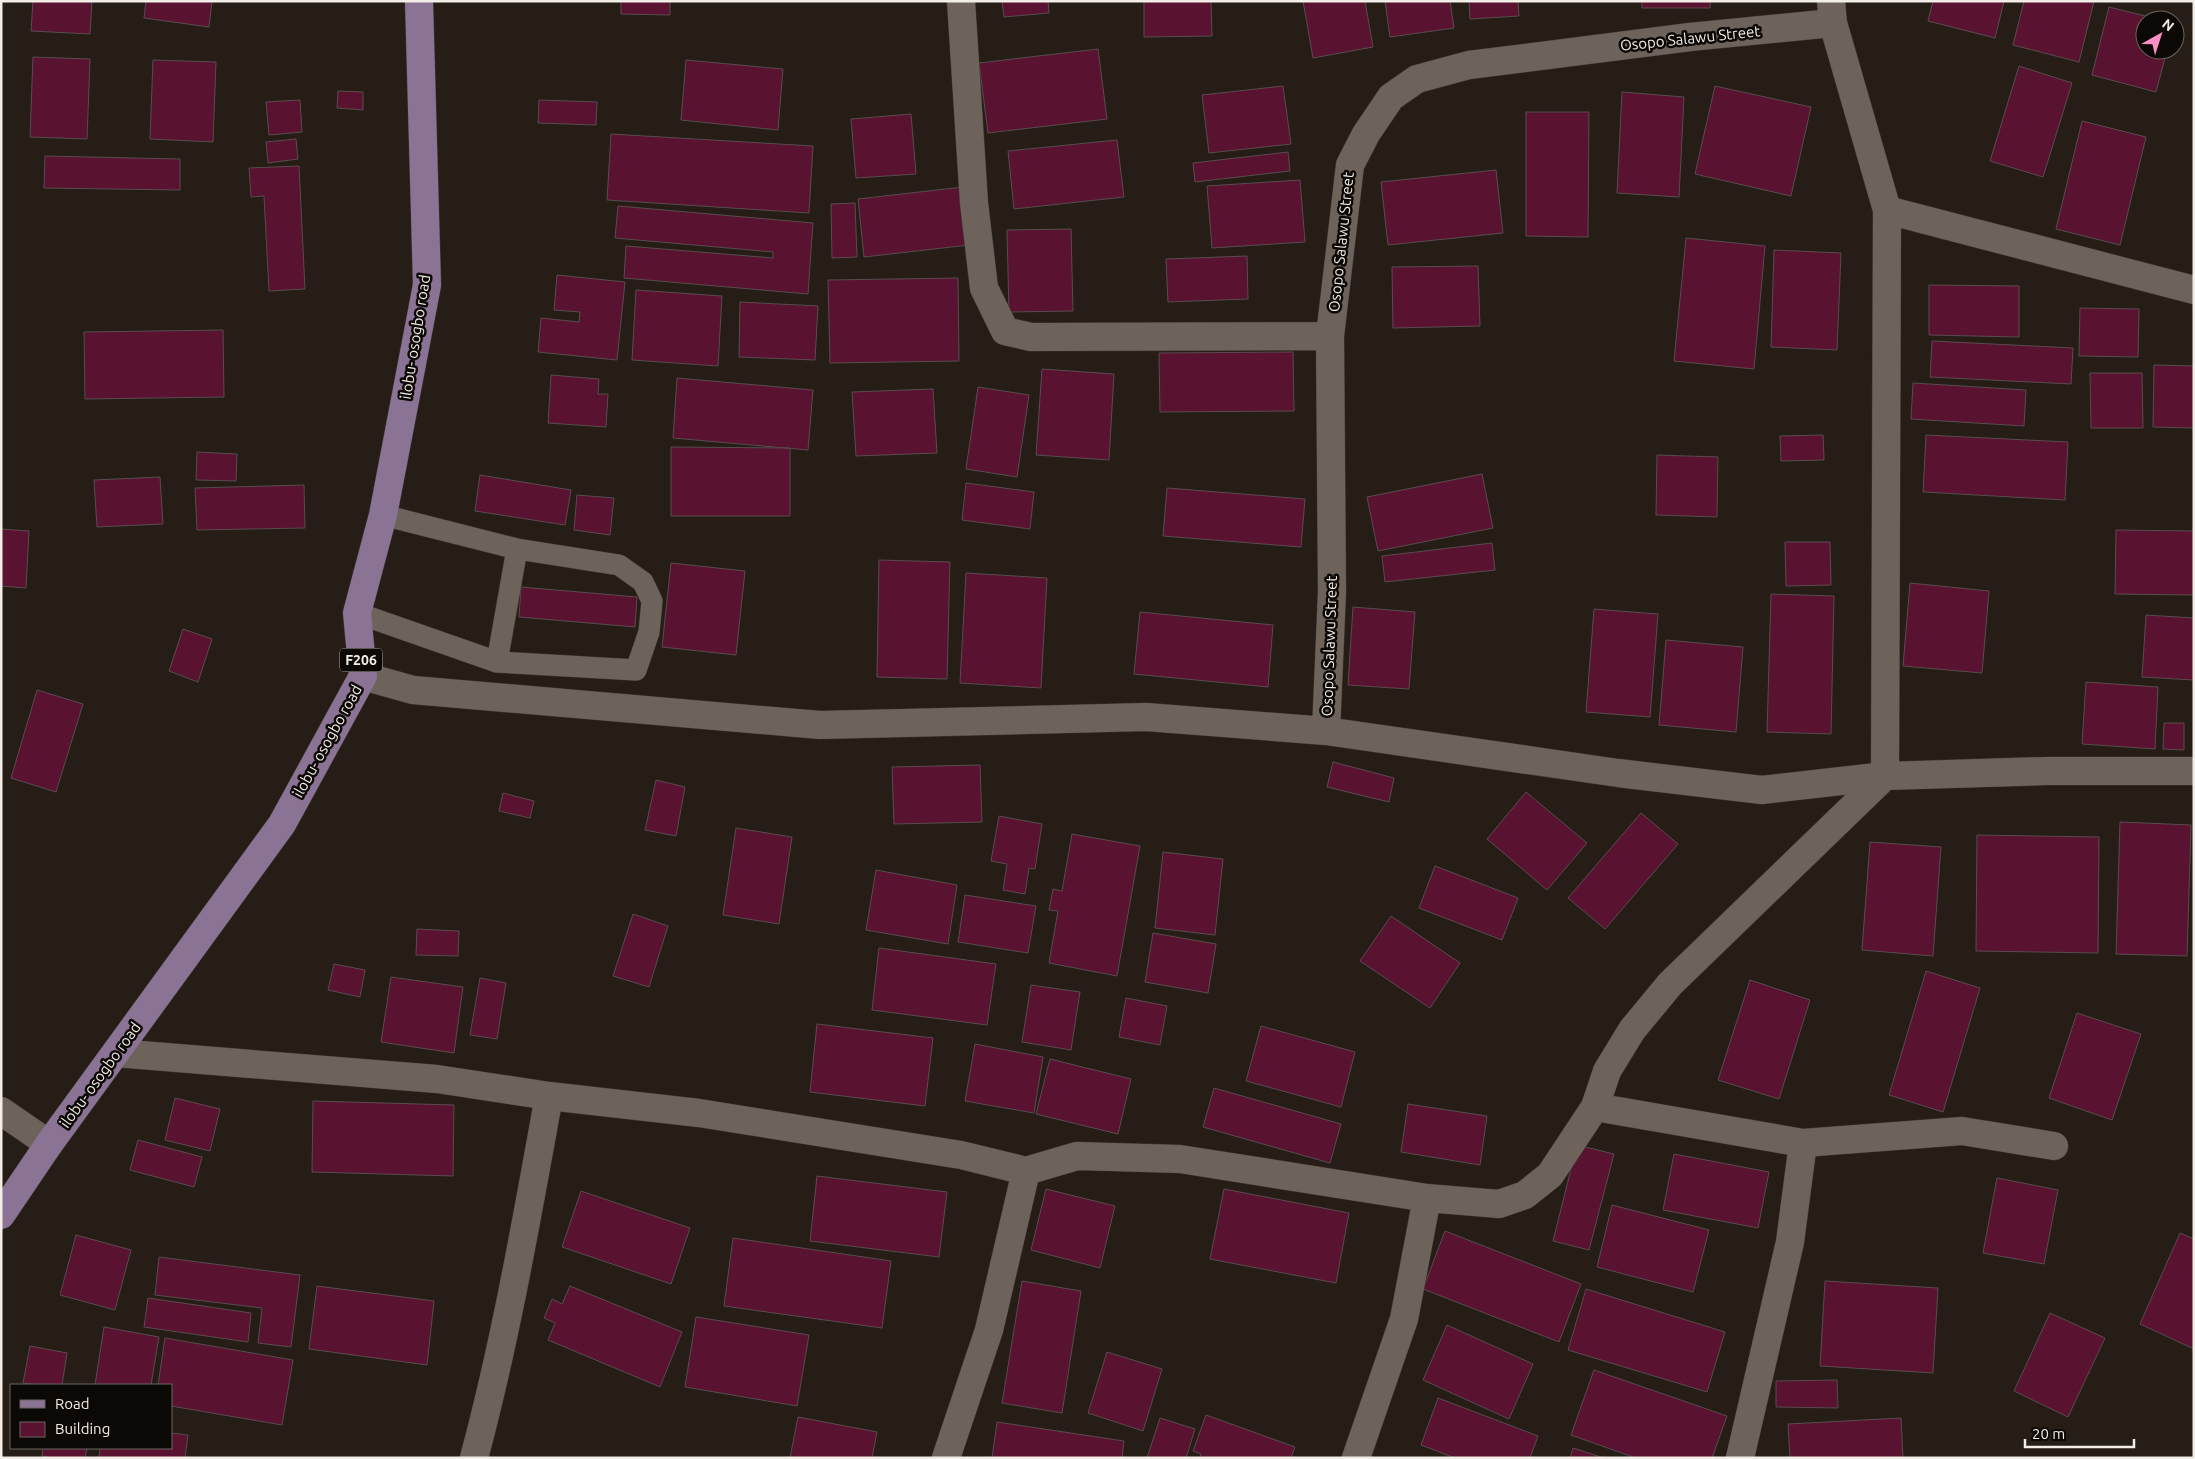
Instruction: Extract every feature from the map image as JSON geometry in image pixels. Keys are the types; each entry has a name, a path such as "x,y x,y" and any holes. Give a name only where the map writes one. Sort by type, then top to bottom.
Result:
{"main road":[{"name":"ilobu- osogbo road","path":"1,1216 49,1144 282,824 363,676 357,613 383,514 427,285 419,1"}],"street":[{"path":"961,1 974,203 984,288 1006,331 1031,337 1330,336"},
{"path":"116,1053 437,1079 549,1096 699,1113 961,1155 1026,1171 1077,1156 1180,1160 1427,1198 1499,1204 1525,1195 1550,1175 1595,1107 1607,1072 1632,1030 1670,984 1885,776 1887,210 1832,12"},
{"name":"Osopo Salawu Street","path":"1326,731 1332,592 1330,336 1350,165 1366,134 1391,97 1417,79 1469,65 1690,37 1832,12"},
{"path":"1887,210 2194,290"},
{"path":"363,676 413,690 820,725 1146,717 1326,731 1618,773 1762,790 1885,776 2046,771 2194,771"},
{"path":"474,1458 490,1400 524,1239 549,1096"},
{"path":"1595,1107 1803,1143 1962,1131 2054,1146"},
{"path":"1,1111 49,1144"},
{"path":"1740,1458 1790,1242 1803,1143"},
{"path":"946,1458 989,1330 1026,1171"},
{"path":"1356,1458 1404,1319 1427,1198"}],"lane":[{"path":"357,613 497,662 636,670 650,632 652,601 643,582 619,566 517,549 383,514"},
{"path":"497,662 517,549"}],"building":[{"path":"33,1 92,1 90,34 31,31"},
{"path":"146,1 212,1 209,27 144,18"},
{"path":"621,1 670,1 670,15 621,14"},
{"path":"1002,1 1048,1 1049,13 1004,17"},
{"path":"1144,1 1211,1 1212,36 1144,37"},
{"path":"1303,1 1365,1 1373,47 1313,58"},
{"path":"1385,1 1450,1 1454,28 1390,37"},
{"path":"1469,1 1518,1 1519,16 1470,19"},
{"path":"1642,1 1710,1 1710,8 1642,8"},
{"path":"1933,1 2004,1 1995,38 1928,21"},
{"path":"2024,1 2094,1 2079,62 2013,45"},
{"path":"2109,7 2135,14 2135,60 2164,60 2156,92 2092,75"},
{"path":"1098,49 1107,119 988,133 979,63"},
{"path":"33,57 90,59 87,139 30,137"},
{"path":"153,60 216,62 213,142 150,139"},
{"path":"686,60 783,69 778,130 681,120"},
{"path":"2019,66 2072,83 2043,177 1990,161"},
{"path":"1283,86 1291,144 1209,153 1202,95"},
{"path":"1715,86 1811,107 1791,196 1695,174"},
{"path":"338,91 363,92 363,110 337,108"},
{"path":"1622,92 1684,97 1679,197 1617,193"},
{"path":"300,100 302,132 269,135 266,102"},
{"path":"539,100 597,102 596,125 538,123"},
{"path":"1526,112 1589,112 1588,237 1526,236"},
{"path":"911,114 916,174 856,178 851,119"},
{"path":"2082,121 2146,137 2120,245 2056,229"},
{"path":"611,134 813,146 809,213 607,200"},
{"path":"296,139 298,159 268,163 266,142"},
{"path":"1117,140 1124,197 1014,209 1008,151"},
{"path":"1288,152 1290,171 1195,182 1193,163"},
{"path":"45,156 180,159 180,190 44,188"},
{"path":"299,166 305,289 269,291 264,196 251,197 249,168"},
{"path":"1496,170 1503,233 1388,245 1381,182"},
{"path":"1300,180 1305,242 1212,248 1207,186"},
{"path":"963,187 969,245 864,257 858,199"},
{"path":"855,203 857,257 832,258 831,204"},
{"path":"618,206 813,223 808,294 624,278 626,246 773,258 773,252 615,238"},
{"path":"1071,229 1073,311 1009,312 1007,230"},
{"path":"1686,238 1765,246 1754,369 1674,361"},
{"path":"1774,250 1841,253 1837,350 1771,347"},
{"path":"1247,256 1248,299 1168,302 1166,259"},
{"path":"1478,266 1480,326 1393,328 1392,267"},
{"path":"557,275 625,282 617,360 538,352 541,318 579,322 580,312 554,310"},
{"path":"958,278 959,361 830,363 828,280"},
{"path":"1929,285 2019,286 2019,337 1929,335"},
{"path":"636,290 722,296 718,366 632,360"},
{"path":"740,302 818,306 815,360 739,357"},
{"path":"2080,308 2139,309 2138,357 2079,356"},
{"path":"223,330 224,397 85,399 84,332"},
{"path":"1932,341 2073,348 2071,384 1930,377"},
{"path":"1293,352 1294,411 1160,412 1159,353"},
{"path":"2154,365 2194,366 2194,428 2153,427"},
{"path":"1042,369 1114,374 1109,460 1036,455"},
{"path":"2090,373 2142,373 2143,428 2091,428"},
{"path":"551,375 599,379 598,394 608,394 606,427 548,423"},
{"path":"677,378 813,390 808,450 673,438"},
{"path":"1913,383 2026,390 2024,426 1911,419"},
{"path":"978,387 1029,395 1017,477 966,469"},
{"path":"933,389 937,453 856,456 852,392"},
{"path":"1823,435 1824,460 1781,461 1780,436"},
{"path":"1926,435 2068,442 2065,500 1923,492"},
{"path":"671,447 790,448 790,516 671,516"},
{"path":"197,452 237,454 236,481 196,480"},
{"path":"1657,455 1718,457 1717,517 1656,515"},
{"path":"1482,474 1493,528 1378,551 1367,497"},
{"path":"480,475 571,490 565,525 475,511"},
{"path":"160,477 163,524 97,527 94,480"},
{"path":"966,483 1034,492 1030,529 962,520"},
{"path":"304,485 305,528 197,530 195,488"},
{"path":"1167,488 1305,499 1301,547 1163,536"},
{"path":"577,495 614,498 610,535 574,530"},
{"path":"1,529 29,531 26,588 1,586"},
{"path":"2116,530 2194,531 2194,595 2115,594"},
{"path":"1785,542 1830,542 1831,585 1786,586"},
{"path":"1492,543 1495,570 1385,582 1382,556"},
{"path":"879,560 950,562 947,679 877,677"},
{"path":"671,563 745,571 736,655 662,647"},
{"path":"966,573 1047,578 1041,688 960,683"},
{"path":"1910,583 1989,591 1982,673 1903,666"},
{"path":"521,587 637,597 635,627 519,617"},
{"path":"1771,594 1834,596 1831,734 1767,732"},
{"path":"1353,607 1415,612 1409,689 1348,685"},
{"path":"1594,609 1658,614 1650,717 1586,712"},
{"path":"1140,612 1273,625 1268,687 1134,674"},
{"path":"2146,615 2194,618 2194,680 2142,677"},
{"path":"183,629 212,639 198,682 169,671"},
{"path":"1666,640 1743,647 1736,732 1659,725"},
{"path":"2086,682 2158,687 2155,749 2082,744"},
{"path":"37,690 83,704 56,792 11,778"},
{"path":"2164,723 2184,723 2184,750 2163,749"},
{"path":"1333,762 1394,778 1389,802 1327,787"},
{"path":"980,765 982,822 894,824 892,767"},
{"path":"656,780 685,787 676,836 645,830"},
{"path":"1526,792 1587,843 1547,890 1487,839"},
{"path":"503,793 534,801 530,818 499,811"},
{"path":"1641,813 1678,844 1605,929 1568,898"},
{"path":"999,816 1042,824 1035,869 1029,868 1025,894 1003,890 1007,864 991,861"},
{"path":"2120,822 2191,825 2187,956 2116,954"},
{"path":"736,828 792,837 779,924 723,915"},
{"path":"1072,834 1140,846 1117,976 1049,963 1058,911 1049,910 1053,889 1062,891"},
{"path":"1977,835 2099,837 2098,953 1976,951"},
{"path":"1870,842 1941,847 1933,956 1862,950"},
{"path":"1163,852 1223,859 1215,935 1155,928"},
{"path":"1435,866 1518,898 1502,940 1419,908"},
{"path":"876,870 957,885 948,944 866,930"},
{"path":"965,895 1036,906 1028,953 958,942"},
{"path":"633,914 668,926 649,987 613,976"},
{"path":"1391,916 1460,963 1430,1008 1360,961"},
{"path":"417,929 459,931 458,956 416,955"},
{"path":"1153,933 1216,944 1208,993 1145,982"},
{"path":"879,948 996,964 987,1025 872,1010"},
{"path":"334,964 365,970 360,997 328,990"},
{"path":"1926,971 1980,988 1943,1112 1889,1095"},
{"path":"391,977 463,987 454,1053 381,1042"},
{"path":"480,978 506,983 497,1039 470,1035"},
{"path":"1750,980 1810,1000 1779,1099 1718,1080"},
{"path":"1031,985 1080,992 1071,1050 1022,1042"},
{"path":"1126,998 1167,1006 1160,1045 1119,1037"},
{"path":"2077,1013 2141,1034 2112,1120 2049,1098"},
{"path":"817,1024 933,1038 925,1106 810,1092"},
{"path":"1261,1026 1355,1052 1341,1107 1246,1081"},
{"path":"975,1044 1043,1057 1034,1113 965,1101"},
{"path":"1050,1059 1131,1079 1118,1134 1036,1114"},
{"path":"1214,1088 1341,1124 1330,1163 1203,1127"},
{"path":"175,1098 220,1109 210,1151 165,1140"},
{"path":"313,1101 454,1105 453,1176 312,1172"},
{"path":"1408,1104 1487,1116 1480,1165 1401,1152"},
{"path":"138,1140 202,1157 194,1187 130,1170"},
{"path":"1577,1145 1614,1154 1589,1250 1553,1241"},
{"path":"1674,1154 1769,1172 1758,1228 1663,1210"},
{"path":"817,1176 947,1192 939,1257 810,1241"},
{"path":"1997,1178 2058,1190 2044,1264 1983,1253"},
{"path":"1046,1189 1115,1206 1100,1268 1031,1250"},
{"path":"1224,1189 1349,1213 1336,1283 1210,1259"},
{"path":"581,1191 690,1228 671,1284 562,1247"},
{"path":"1612,1205 1709,1230 1693,1292 1597,1267"},
{"path":"1445,1231 1581,1284 1559,1342 1423,1289"},
{"path":"2180,1233 2194,1239 2194,1349 2140,1324"},
{"path":"76,1235 131,1250 115,1310 60,1295"},
{"path":"733,1238 891,1261 882,1328 724,1306"},
{"path":"159,1257 300,1275 291,1347 258,1343 262,1308 155,1295"},
{"path":"1022,1281 1081,1291 1062,1413 1002,1403"},
{"path":"1825,1281 1938,1288 1933,1373 1820,1366"},
{"path":"317,1286 434,1301 427,1365 309,1349"},
{"path":"570,1286 682,1332 660,1387 548,1340 555,1323 544,1318 552,1299 562,1304"},
{"path":"1586,1289 1725,1332 1707,1392 1568,1350"},
{"path":"148,1298 251,1313 248,1342 144,1327"},
{"path":"2050,1313 2105,1338 2068,1417 2014,1391"},
{"path":"696,1317 809,1335 797,1406 685,1387"},
{"path":"1447,1325 1533,1364 1509,1419 1423,1380"},
{"path":"104,1327 159,1337 151,1384 95,1384"},
{"path":"165,1338 293,1360 282,1425 172,1406 172,1384 158,1384"},
{"path":"30,1346 67,1353 62,1384 23,1383"},
{"path":"1107,1352 1162,1369 1143,1431 1088,1413"},
{"path":"1594,1370 1727,1416 1712,1458 1636,1458 1571,1435"},
{"path":"1837,1380 1838,1408 1776,1407 1776,1381"},
{"path":"1438,1398 1538,1436 1530,1458 1455,1458 1421,1445"},
{"path":"1206,1415 1295,1447 1291,1458 1200,1458 1201,1454 1193,1451"},
{"path":"798,1417 877,1432 872,1458 790,1458"},
{"path":"1160,1418 1195,1429 1186,1458 1147,1458"},
{"path":"1901,1418 1903,1458 1790,1458 1788,1424"},
{"path":"997,1422 1124,1441 1122,1458 992,1458"},
{"path":"172,1433 188,1435 185,1458 99,1458 100,1449 172,1449"},
{"path":"1573,1448 1604,1458 1570,1458"},
{"path":"43,1449 87,1449 85,1458 52,1458 42,1456"}]}
